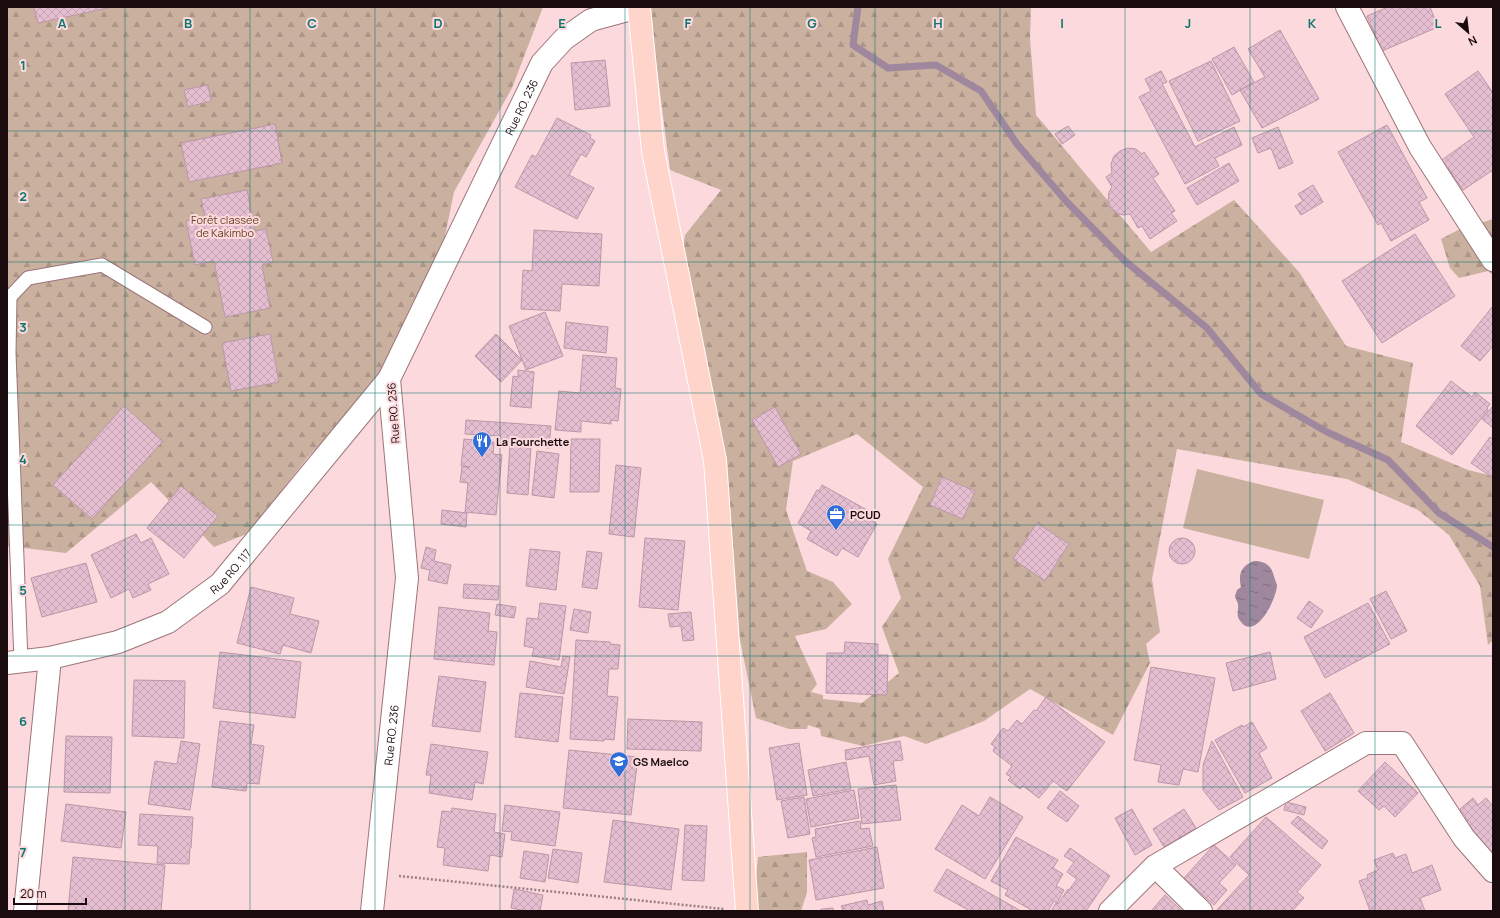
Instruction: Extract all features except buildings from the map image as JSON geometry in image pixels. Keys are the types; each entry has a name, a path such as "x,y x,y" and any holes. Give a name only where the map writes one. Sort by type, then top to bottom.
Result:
{"main road":[{"path":"639,7 653,151 716,460 747,911"}],"street":[{"name":"Rue RO. 236","path":"372,911 407,578 389,379 542,63 564,39 591,20 639,7"},
{"path":"1347,7 1420,147 1493,260"},
{"name":"Rue RO. 117","path":"14,662 50,658 118,642 168,622 220,584 389,379"},
{"path":"25,911 50,658"},
{"path":"1110,911 1156,866 1366,743 1402,743 1464,838 1493,871"},
{"path":"1156,866 1201,911"}],"lane":[{"path":"14,662 9,352 10,297 28,278 102,265 205,327"}],"path":[{"path":"376,873 725,909"}],"green space":[{"name":"Forêt classée de Kakimbo","path":"7,7 543,7 512,88 454,192 426,329 387,377 308,457 249,533 214,547 151,482 66,553 7,546"},
{"path":"649,7 1031,7 1030,38 1036,115 1151,252 1234,200 1299,272 1346,346 1413,363 1401,442 1468,470 1493,476 1493,640 1488,645 1480,586 1449,535 1418,510 1347,479 1177,449 1152,579 1160,632 1146,644 1150,663 1113,735 1030,689 984,721 926,744 904,736 863,746 821,736 820,729 808,725 807,729 789,729 756,718 702,455 692,370 674,307 685,235 721,190 670,170","holes":["857,434 923,487 888,559 901,598 882,627 899,673 862,703 823,699 823,695 811,692 817,684 795,636 826,629 852,604 833,582 807,571 786,510 793,461"]},
{"path":"1493,219 1493,275 1488,271 1459,278 1450,268 1441,239 1458,230"},
{"path":"1197,469 1324,500 1309,559 1183,528"},
{"path":"807,852 807,892 801,911 753,911 758,857"}],"water":[{"path":"1254,561 1263,562 1268,565 1272,570 1277,585 1270,607 1265,616 1253,626 1247,626 1241,622 1238,617 1238,604 1235,596 1237,590 1241,587 1240,574 1243,568"}],"waterway":[{"path":"858,7 853,45 888,68 936,65 981,91 1017,144 1066,201 1125,261 1207,328 1261,394 1327,432 1388,460 1439,513 1493,547"}],"place":[{"name":"La Fourchette","path":"482,458"},
{"name":"PCUD","path":"836,531"},
{"name":"GS Maelco","path":"619,778"}]}
